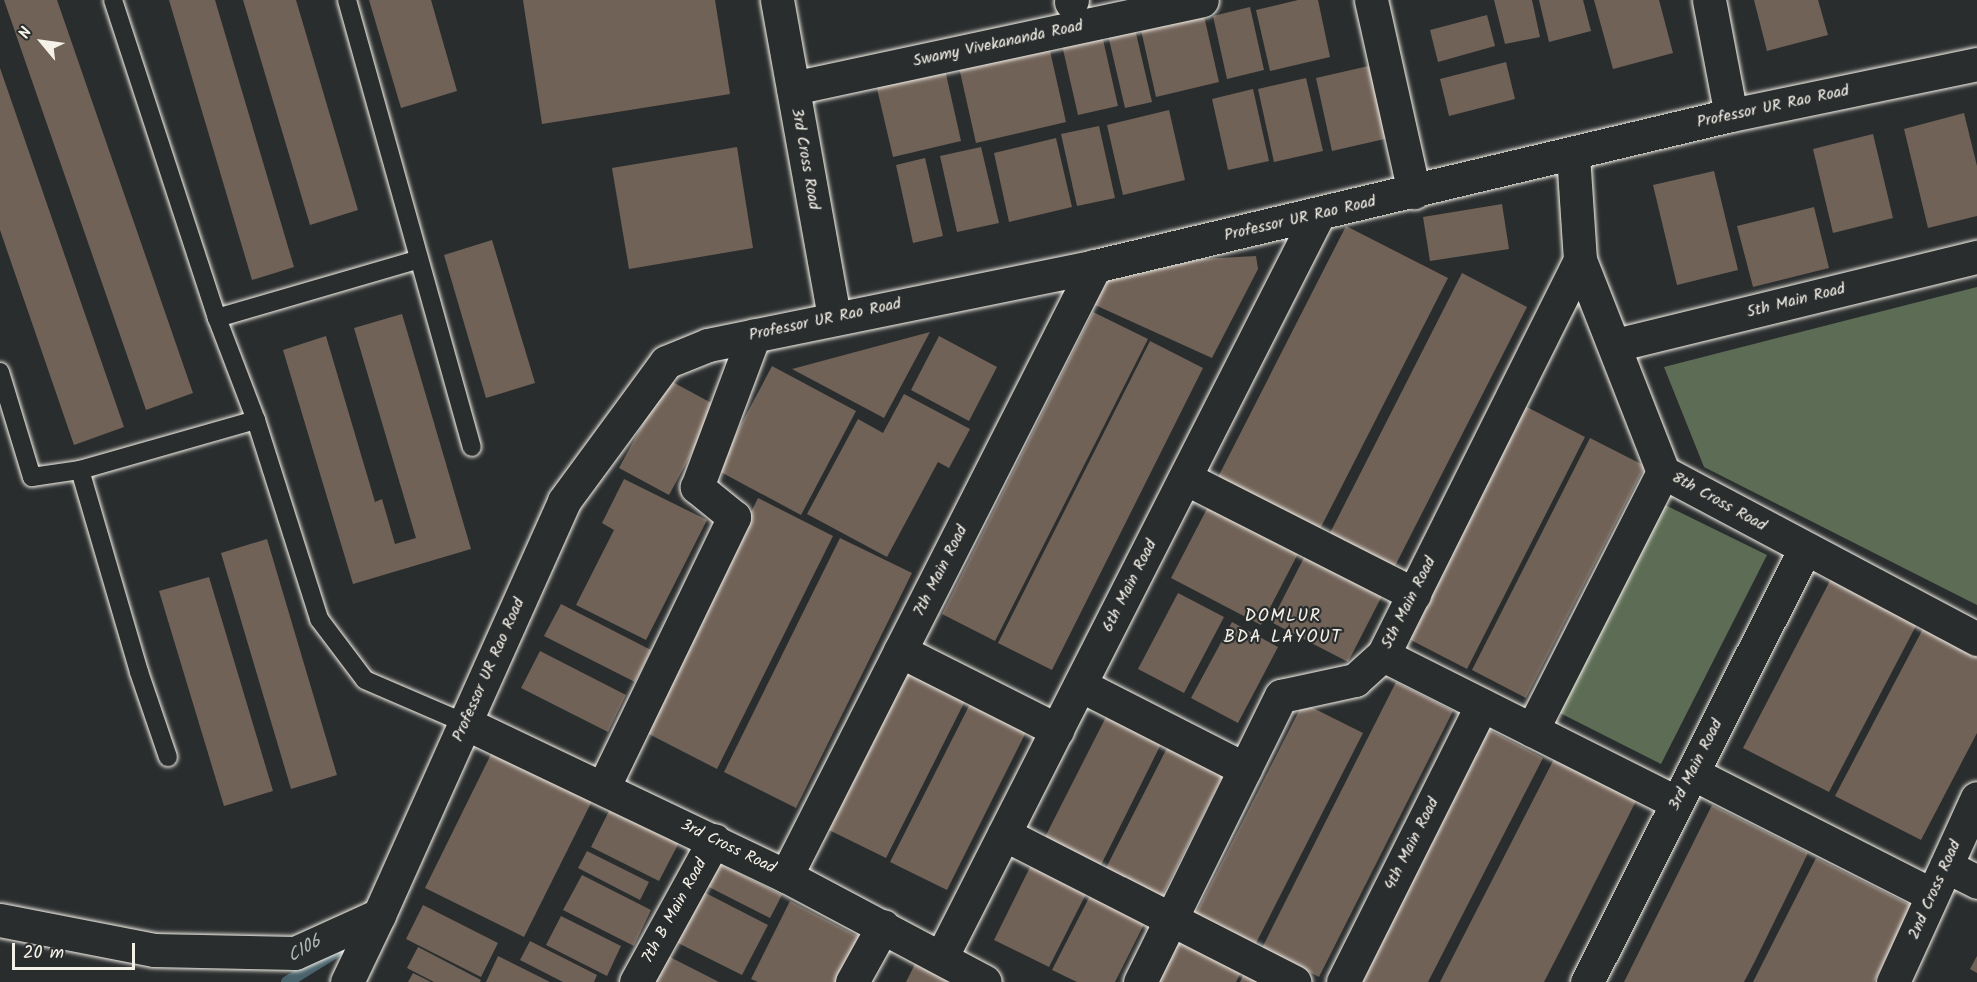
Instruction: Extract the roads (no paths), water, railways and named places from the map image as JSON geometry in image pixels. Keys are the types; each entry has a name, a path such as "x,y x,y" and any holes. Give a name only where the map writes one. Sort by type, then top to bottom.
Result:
{"street":[{"name":"3rd Cross Road","path":"777,0 834,318"},
{"name":"Swamy Vivekananda Road","path":"793,88 1073,7 1202,0"},
{"path":"1371,0 1414,192"},
{"path":"1709,0 1731,115"},
{"name":"Professor UR Rao Road","path":"347,982 564,501 666,362 708,345 1095,266 1573,155 1731,115 1977,64"},
{"path":"1573,155 1580,260"},
{"name":"6th Main Road","path":"942,956 1318,215"},
{"name":"5th Main Road","path":"1616,345 1977,257"},
{"name":"8th Cross Road","path":"1580,260 1616,345 1663,472 1977,639"},
{"name":"5th Main Road","path":"1140,982 1281,696 1355,680 1383,656 1580,260"},
{"name":"7th Main Road","path":"786,876 1095,266"},
{"path":"604,786 734,517 697,487 754,335"},
{"path":"1532,730 1663,472"},
{"path":"1185,478 1414,594"},
{"name":"3rd Main Road","path":"1587,982 1805,549"},
{"path":"900,651 1057,730"},
{"path":"1383,656 1677,803"},
{"path":"1080,686 1245,769"},
{"name":"4th Main Road","path":"1343,982 1482,705"},
{"name":"3rd Cross Road","path":"465,723 604,786 714,840 942,956 985,982"},
{"path":"1692,773 1932,896"},
{"name":"2nd Cross Road","path":"1893,982 1977,798"},
{"path":"1004,834 1295,982"},
{"name":"7th B Main Road","path":"636,982 714,840"},
{"path":"1946,866 1977,882"},
{"path":"0,920 154,950 295,953 379,915"},
{"path":"852,982 883,926"}],"lane":[{"path":"113,0 217,318 256,420 320,619 365,680 465,723"},
{"path":"346,0 417,260 472,447"},
{"path":"217,318 417,260"},
{"path":"0,372 33,477 80,470 256,420"},
{"path":"80,470 139,672 168,757"}],"waterway":[{"name":"C106","path":"287,982 342,948"}],"district":[{"name":"DOMLUR BDA LAYOUT","path":"1283,628"}]}
